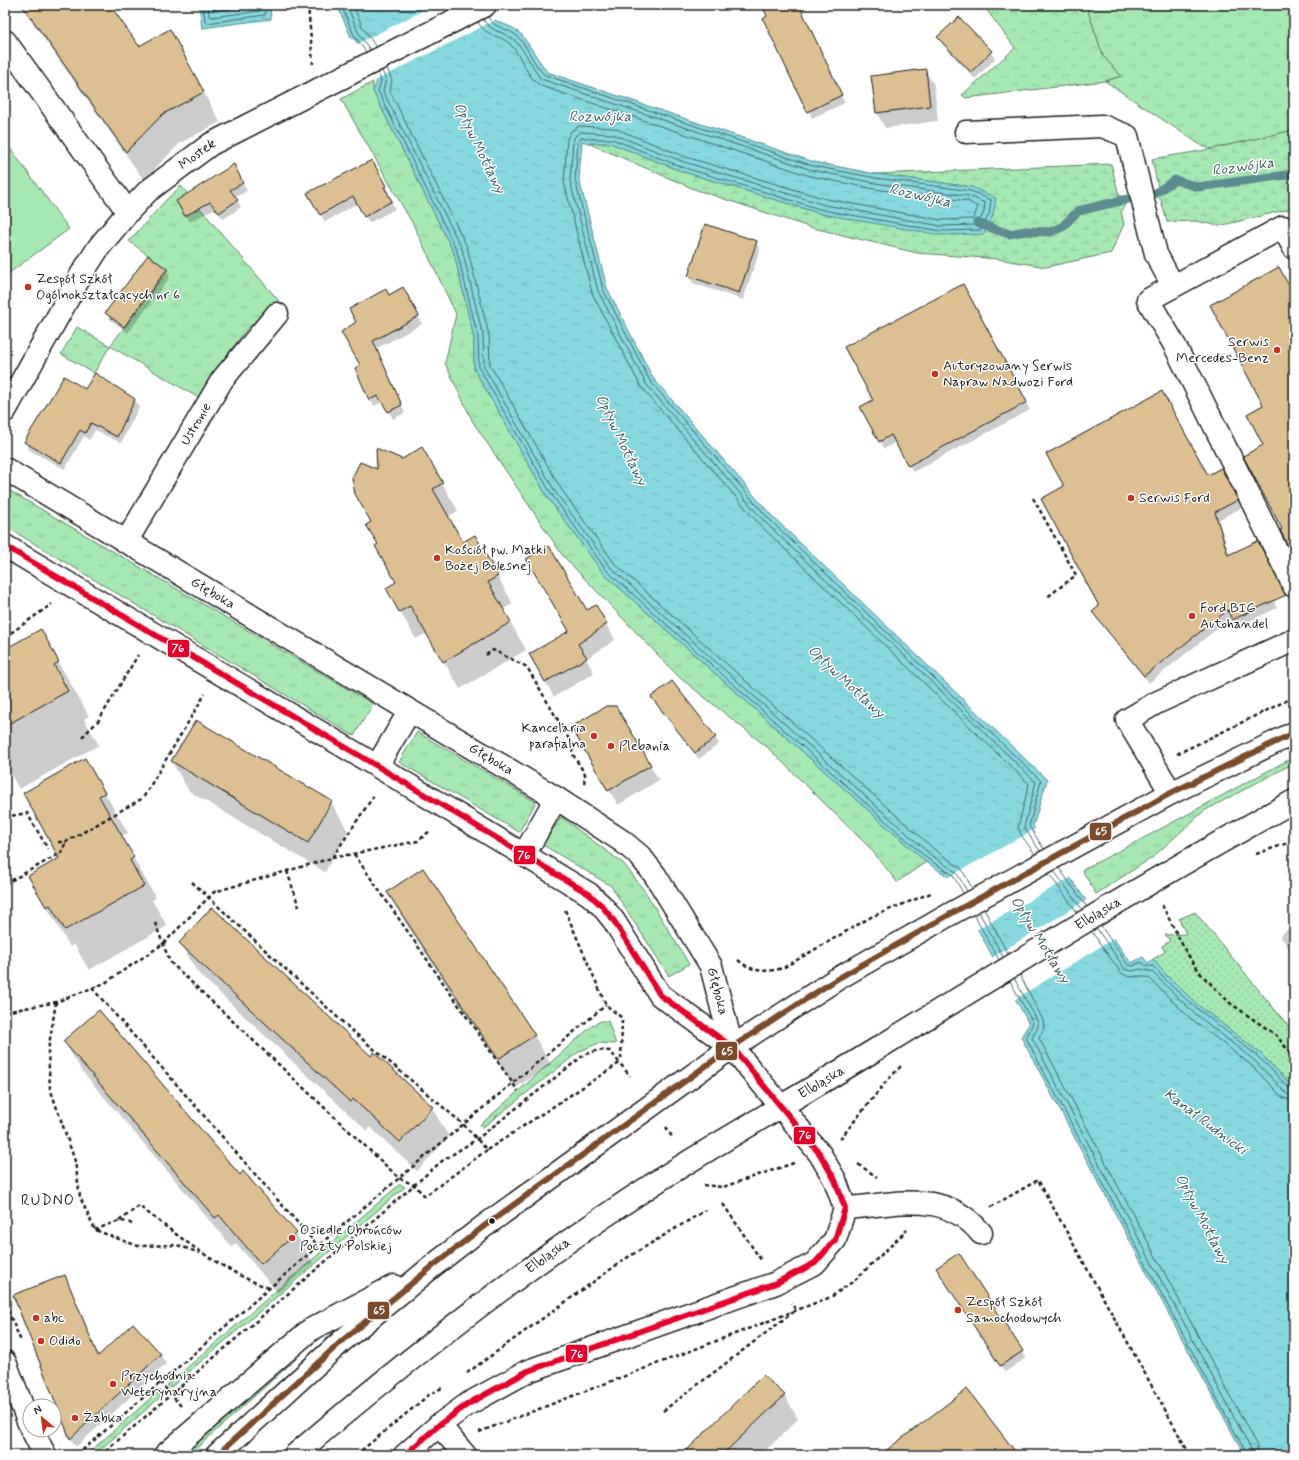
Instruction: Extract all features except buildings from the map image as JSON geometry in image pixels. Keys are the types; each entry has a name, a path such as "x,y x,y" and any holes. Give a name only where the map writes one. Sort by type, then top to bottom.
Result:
{"street":[{"name":"Mostek","path":"5,411 81,275 99,247 128,212 148,191 211,144 485,5"},
{"path":"5,41 128,212"},
{"path":"966,132 1102,126 1127,136 1156,254 1173,286"},
{"path":"1294,248 1284,227 1148,300 1174,344 1294,586"},
{"name":"Ustronie","path":"126,542 222,380 277,314"},
{"name":"Głęboka","path":"5,469 409,712 556,798 622,841 640,856 655,875 711,966 732,1047"},
{"name":"Głęboka","path":"5,546 377,766 589,894 602,906 614,921 660,995 732,1047"},
{"path":"1171,793 1127,720 1156,703 1294,640"},
{"path":"377,766 409,712"},
{"path":"217,1455 343,1340 434,1265 489,1222 732,1047 837,979 1068,848 1171,793 1294,732"},
{"path":"524,855 556,798"},
{"name":"Elbląska","path":"294,1455 410,1359 554,1252 662,1178 782,1107 1198,853 1294,801"},
{"path":"405,1455 439,1425 468,1404 528,1371 776,1283 815,1263 835,1240 845,1208 835,1180 820,1154 732,1047"},
{"path":"845,1208 876,1206 910,1201 931,1203 965,1216 970,1219 981,1233"},
{"path":"165,1455 310,1330 434,1265"},
{"path":"5,1362 22,1406"},
{"path":"439,1425 462,1452"},
{"path":"36,1438 45,1455"}],"path":[{"path":"308,5 313,71"},
{"path":"1033,498 1076,575 1046,598"},
{"path":"47,600 59,607"},
{"path":"5,637 53,604"},
{"path":"486,655 493,650 527,667 573,746 572,753 585,774 584,790"},
{"path":"133,652 145,659"},
{"path":"82,737 98,720 138,655"},
{"path":"198,690 212,698"},
{"path":"58,842 66,842 143,798 205,694"},
{"path":"369,790 382,798"},
{"path":"332,858 376,794"},
{"path":"5,817 27,813 48,849"},
{"path":"5,1012 56,1002 105,983 163,944 214,892 332,858 418,842 433,828 427,824"},
{"path":"5,884 61,853 66,842"},
{"path":"354,854 511,1084 518,1091"},
{"path":"287,871 299,907"},
{"path":"192,882 349,1028 462,1124 487,1150"},
{"path":"736,959 747,968 758,971 771,972 783,968 871,917 934,892"},
{"path":"1161,902 1186,952 1201,974 1230,1003 1276,1035 1294,1058"},
{"path":"562,904 606,1005 622,1018 620,1062"},
{"path":"155,923 170,962 398,1178 414,1185 424,1196 487,1150 620,1062"},
{"path":"92,988 318,1246"},
{"path":"56,1002 48,1051 50,1088 76,1161 80,1197 94,1230 138,1246 177,1245 200,1252"},
{"path":"77,1455 318,1246 606,1005"},
{"path":"101,1455 442,1161 477,1139 584,1055 598,1050 610,1051 630,1076"},
{"path":"839,1141 885,1083"},
{"path":"842,1137 846,1143"},
{"path":"703,1185 723,1187 820,1154"},
{"path":"856,1161 860,1166 880,1180"},
{"path":"1014,1194 1038,1180 1190,1455"},
{"path":"722,1204 796,1310"},
{"path":"94,1230 119,1221 139,1206 200,1252 222,1266 270,1288"},
{"path":"466,1373 625,1259 706,1210"},
{"path":"119,1221 130,1222 133,1225"},
{"path":"462,1452 482,1430 831,1297 855,1280 908,1229"},
{"path":"663,1411 796,1310"},
{"path":"160,1382 199,1426"},
{"path":"356,1455 430,1394 448,1385"}],"green space":[{"path":"983,5 1086,5 1103,56 1121,76 1105,81 966,98 962,95 1015,48"},
{"path":"1086,5 1294,5 1294,130 1212,149 1202,146 1105,81 1121,76 1103,56"},
{"path":"373,82 373,91 454,253 474,338 474,369 548,498 604,574 926,862 897,882 870,848 767,747 679,677 563,556 473,422 445,363 456,314 414,226 341,99"},
{"path":"1294,130 1294,208 1219,226 1196,221 1167,222 1161,200 1154,194 1158,188 1152,159 1212,149"},
{"path":"5,141 69,229 5,276"},
{"path":"588,143 610,143 681,171 822,214 984,234 993,215 972,187 876,174 1111,164 1119,195 1128,199 1121,212 1124,224 1111,253 1046,267 998,259 917,253 809,227 694,189"},
{"path":"181,186 279,301 246,330 217,368 199,398 110,346 168,270 129,241 166,200"},
{"path":"77,327 110,346 94,373 61,354"},
{"path":"5,488 373,704 354,736 5,526"},
{"path":"417,732 536,802 519,832 399,762"},
{"path":"1294,757 1294,763 1204,811 1153,857 1096,894 1082,870"},
{"path":"561,817 624,864 646,893 689,964 669,976 611,886 543,845"},
{"path":"1195,912 1294,1033 1294,1088 1261,1054 1199,1006 1165,974 1153,959 1165,952 1162,946 1170,941 1165,935 1186,934 1179,919"},
{"path":"601,1021 608,1021 616,1044 599,1043 580,1051 482,1128 480,1125 593,1025"},
{"path":"400,1184 405,1187 170,1388 167,1385"},
{"path":"295,1356 297,1358 189,1455 183,1455"},
{"path":"160,1390 163,1395 94,1455 86,1455"}],"water":[{"path":"199,5 270,5 271,19 202,28"},
{"path":"337,5 485,5 494,20 513,28 522,35 547,72 814,162 876,174 972,187 996,198 993,215 984,234 940,235 822,214 681,171 610,143 588,143 582,141 579,179 607,288 653,378 771,515 1047,780 1033,826 1131,963 1143,957 1148,963 1153,959 1165,974 1199,1006 1261,1054 1294,1088 1294,1455 1244,1455 1021,1037 1029,1024 950,878 926,862 604,574 548,498 474,369 474,338 454,253 373,91 377,81 356,41 351,37"}],"pier":[{"path":"434,5 487,5 497,19 375,81 355,45"},
{"path":"1037,828 1072,877 976,930 947,878"},
{"path":"1088,899 1116,937 1014,1000 991,958"}],"waterway":[{"name":"Rozwójka","path":"1154,194 1175,180 1198,187 1294,174"},
{"name":"Rozwójka","path":"977,223 1009,234 1026,231 1050,232 1062,227 1078,211 1128,199"}],"transit line":[{"name":"76","path":"5,546 377,766 589,894 602,906 614,921 660,995 732,1047 820,1154 835,1180 845,1208 835,1240 815,1263 776,1283 528,1371 468,1404 439,1425 405,1455"},
{"name":"65","path":"217,1455 343,1340 434,1265 483,1227 732,1047 837,979 954,912 1171,793 1294,733"}],"place":[{"name":"Zespół Szkół Ogólnokształcących nr 6","path":"28,287"},
{"name":"Serwis Mercedes-Benz","path":"1277,350"},
{"name":"Autoryzowany Serwis Napraw Nadwozi Ford","path":"935,374"},
{"name":"Serwis Ford","path":"1131,498"},
{"name":"Kościół pw. Matki Bożej Bolesnej","path":"437,558"},
{"name":"Ford BIG Autohandel","path":"1192,616"},
{"name":"Kancelaria parafialna","path":"594,736"},
{"name":"Plebania","path":"611,746"},
{"name":"Osiedle Obrońców Poczty Polskiej","path":"292,1238"},
{"name":"Zespół Szkół Samochodowych","path":"958,1310"},
{"name":"abc","path":"36,1318"},
{"name":"Odido","path":"41,1341"},
{"name":"Przychodnia Weterynaryjna","path":"113,1384"},
{"name":"Żabka","path":"75,1418"}],"district":[{"name":"RUDNO","path":"48,1201"}],"water label":[{"name":"Opływ Motławy","path":"479,148"},
{"name":"Opływ Motławy","path":"621,440"},
{"name":"Opływ Motławy","path":"846,682"},
{"name":"Opływ Motławy","path":"1040,940"},
{"name":"Kanał Rudnicki","path":"1205,1122"},
{"name":"Opływ Motławy","path":"1202,1219"}]}
